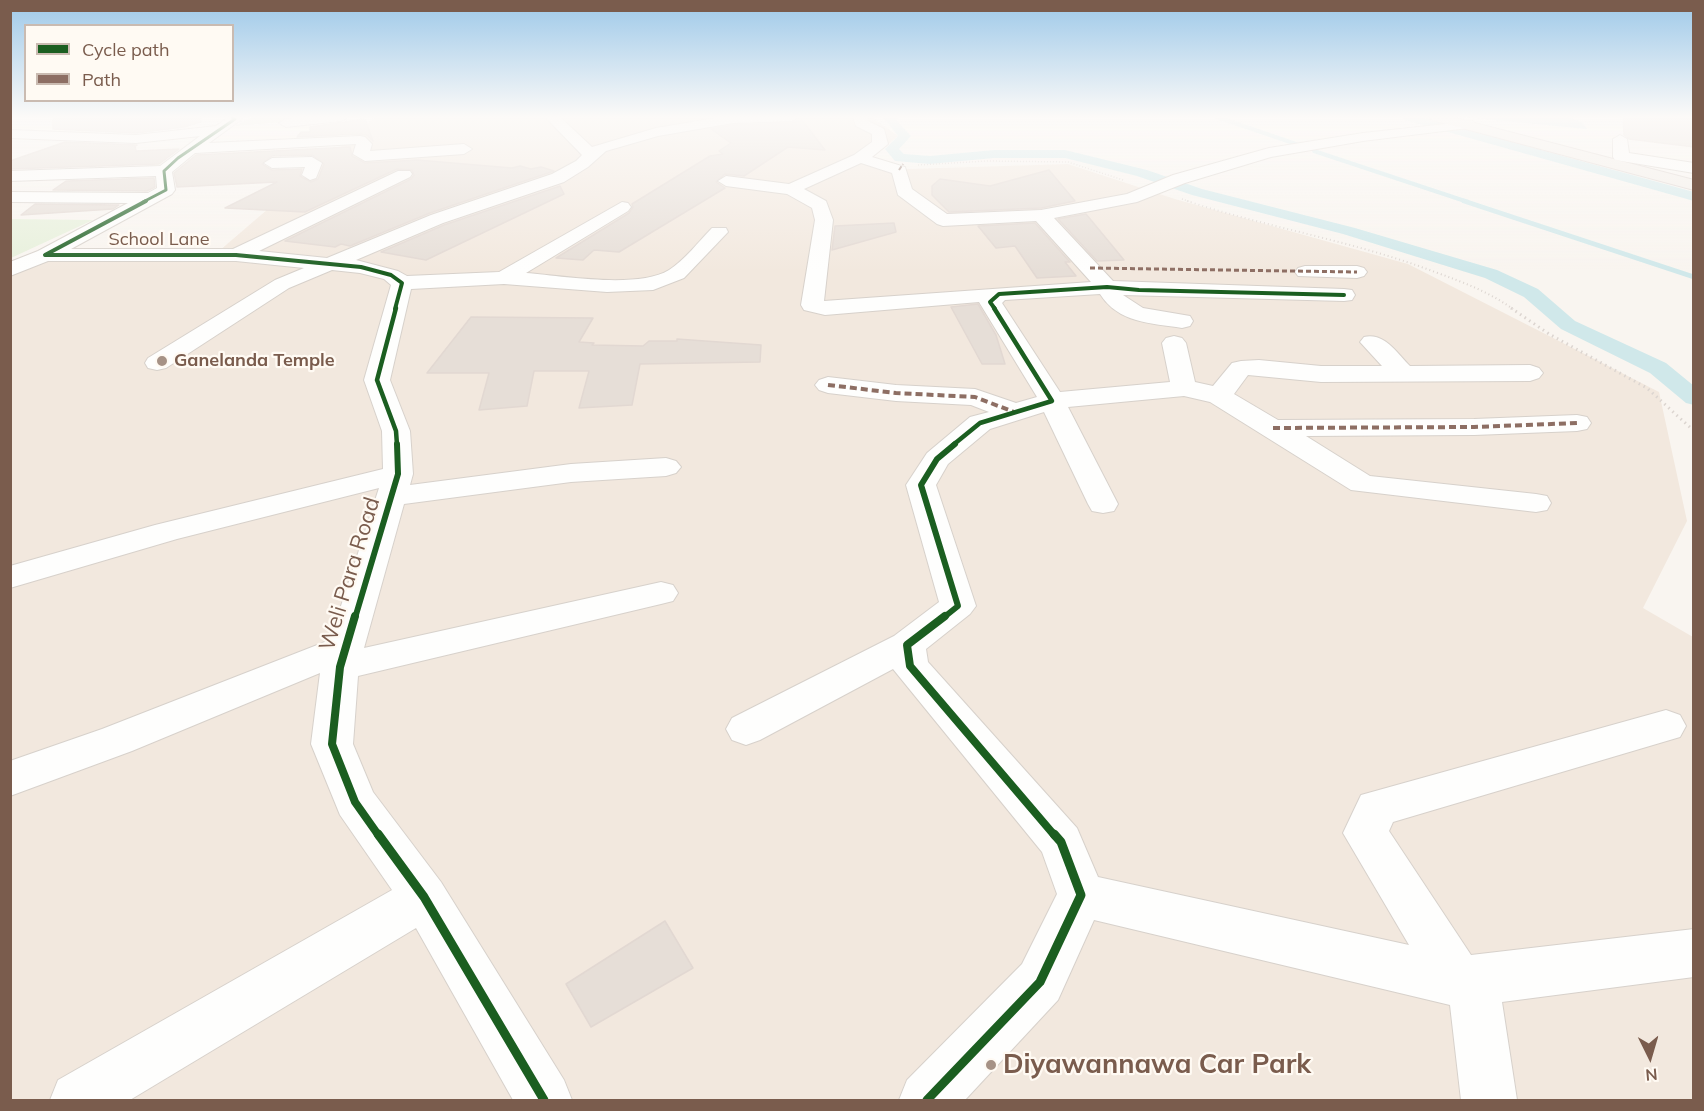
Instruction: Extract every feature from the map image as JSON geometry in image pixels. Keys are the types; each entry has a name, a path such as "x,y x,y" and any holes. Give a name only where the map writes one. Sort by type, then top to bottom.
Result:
{"main road":[{"path":"1633,169 1694,184"}],"street":[{"path":"10,176 164,171 167,169"},
{"path":"310,175 312,169"},
{"path":"157,363 282,284 437,219 558,178 574,169"},
{"path":"790,189 836,169"},
{"path":"895,169 899,170 904,191 943,220 1041,215 1131,198 1217,169"},
{"name":"School Lane","path":"45,255 166,190 164,171"},
{"path":"236,255 404,174"},
{"path":"726,181 790,189 820,205 824,220 812,305 825,308 999,294 1099,277 1357,272"},
{"path":"10,197 152,198"},
{"path":"504,278 622,207"},
{"path":"1041,215 1099,277 1117,303 1129,311 1178,332 1184,388"},
{"path":"236,255 361,267 391,275 402,283 504,278 607,286 654,284 677,274 719,231"},
{"path":"10,270 45,255"},
{"name":"School Lane","path":"45,255 236,255"},
{"path":"1099,277 1139,290 1344,295"},
{"name":"Weli Para Road","path":"402,283 377,380 396,431 395,485 343,658 332,744 355,801 424,897 544,1101"},
{"path":"999,294 990,302 1052,401 1103,504"},
{"path":"1372,342 1405,375"},
{"path":"1219,396 1241,369 1259,367 1321,374 1530,373"},
{"path":"828,385 896,393 975,398 1015,412"},
{"path":"746,729 907,645 958,606 921,485 937,459 980,423 1052,401 1184,388 1219,396 1362,484 1536,503"},
{"path":"1273,428 1474,427 1577,423"},
{"path":"10,578 166,532 395,485 666,467"},
{"path":"10,779 343,658 661,592"},
{"path":"907,645 910,666 1061,843 1081,895 1040,982 927,1101"},
{"path":"1489,1101 1466,982 1366,833 1377,808 1666,726"},
{"path":"1081,895 1466,982 1694,953"},
{"path":"78,1101 424,897"}],"path":[{"path":"1099,169 1167,184 1215,210 1362,247 1488,292 1549,334 1647,388 1694,431"}],"shaded area":[{"path":"315,169 1083,169 1175,199 1408,264 1659,392 1687,521 1643,608 1693,637 1693,1100 11,1100 11,263 219,251"}],"green space":[{"path":"11,219 93,220 11,258"}],"building":[{"path":"179,169 302,169 300,176 311,182 318,179 322,169 547,169 554,171 430,213 350,246 341,244 335,247 285,241 411,179 414,175 412,170 397,169 305,212 225,208 277,182 177,187 174,173"},
{"path":"689,169 755,169 744,176 725,174 716,182 725,188 619,252 594,250 583,260 556,258 629,213 633,207 632,204"},
{"path":"1049,170 1075,201 1041,208 949,212 932,195 932,186 940,179 990,186"},
{"path":"154,178 155,187 147,191 53,190 66,181"},
{"path":"560,186 564,194 426,260 381,252 444,225"},
{"path":"35,204 119,205 113,209 21,215"},
{"path":"1086,214 1124,260 1097,261 1058,219"},
{"path":"894,223 896,232 832,250 835,226"},
{"path":"1035,223 1070,262 1065,262 1076,276 1037,278 1015,246 996,248 978,226"},
{"path":"978,304 996,335 1005,364 982,364 951,307"},
{"path":"471,317 593,318 579,342 594,343 592,345 643,346 649,341 677,341 677,339 761,345 760,362 640,364 632,405 579,408 589,371 534,371 527,406 479,410 489,373 427,373"},
{"path":"665,921 693,968 591,1027 566,984"}],"waterway":[{"path":"1125,169 1197,192 1349,231 1491,274 1531,293 1568,325 1658,368 1694,398"},
{"path":"1368,169 1468,202"},
{"path":"1594,169 1694,197"},
{"path":"1464,201 1694,277"}],"marked path":[{"path":"1090,268 1357,272"},
{"path":"828,385 896,393 975,397 1014,412"},
{"path":"1273,428 1474,427 1577,423"}],"cycle path":[{"path":"166,169 164,171 166,190 45,255 236,255 361,267 391,275 402,283 377,380 396,431 398,474 340,667 332,744 355,802 424,897 544,1100"},
{"path":"927,1100 1040,982 1081,895 1061,842 910,666 907,645 958,606 921,485 937,459 980,423 1052,401 990,302 999,294 1107,287 1139,290 1344,295"}],"place":[{"name":"Ganelanda Temple","path":"162,361"},
{"name":"Diyawannawa Car Park","path":"991,1065"}]}
